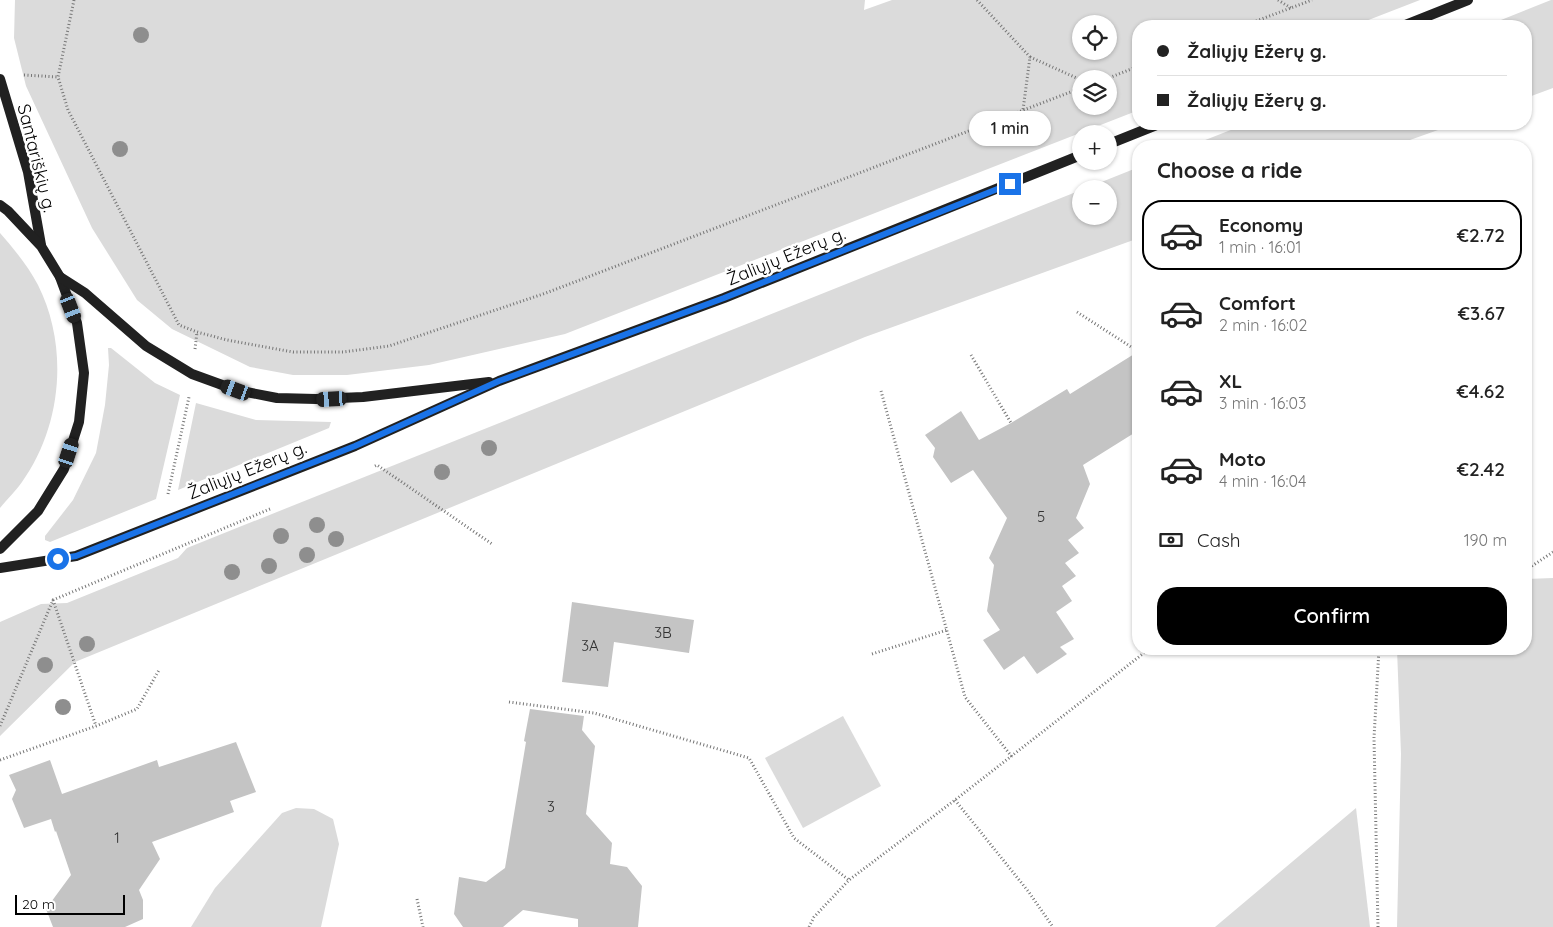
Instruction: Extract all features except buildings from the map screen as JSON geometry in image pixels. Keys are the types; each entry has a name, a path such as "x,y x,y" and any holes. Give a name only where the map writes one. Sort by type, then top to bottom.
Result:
{"main road":[{"path":"1418,20 1468,0"},
{"name":"Santariškių g.","path":"0,78 28,172 41,246"},
{"path":"1117,141 1144,130"},
{"name":"Žaliųjų Ežerų g.","path":"0,568 76,556 355,446 499,381 724,298 1072,159"},
{"path":"0,205 41,246 60,277 77,323 84,373 79,422 64,469 38,511 0,548"},
{"name":"Žaliųjų Ežerų g.","path":"60,277 85,294 146,346 192,374 236,390 277,398 316,400 363,397 499,381"}],"path":[{"path":"74,0 58,78 68,110 179,325 227,340 293,352 343,352 389,346 546,293 1072,92"},
{"path":"976,0 1030,57 1072,76"},
{"path":"1278,0 1291,8"},
{"path":"1259,20 1312,0"},
{"path":"1023,111 1030,57"},
{"path":"1117,75 1132,69"},
{"path":"15,74 31,77 58,78"},
{"path":"1076,312 1132,348"},
{"path":"971,355 1011,423"},
{"path":"881,391 965,697 1012,757"},
{"path":"168,496 189,397"},
{"path":"377,465 492,544"},
{"path":"0,726 53,600 173,548"},
{"path":"1532,566 1553,552"},
{"path":"53,600 96,726"},
{"path":"872,654 947,630"},
{"path":"809,927 814,917 849,880 1012,757 1141,655"},
{"path":"1378,927 1374,738 1379,655"},
{"path":"0,760 96,726 137,709 160,670"},
{"path":"509,702 594,713 749,758 794,838 849,880"},
{"path":"955,800 1028,890 1053,927"},
{"path":"417,899 422,927"}],"shaded area":[{"path":"15,0 865,0 864,10 892,0 1420,0 1368,20 1132,20 1132,113 1101,125 1072,125 1072,136 565,334 429,365 347,375 293,375 250,367 172,329 137,300 92,228 26,86 14,38"},
{"path":"1553,0 1553,88 1532,96 1532,20 1501,20"},
{"path":"1231,130 1438,130 1410,140 1205,140"},
{"path":"1132,170 1132,241 865,337 75,662 0,736 0,622 41,604 67,603 178,558 187,548 1072,194 1072,225 1117,225 1117,180 1106,180"},
{"path":"0,233 30,271 48,309 54,334 57,386 46,436 35,460 17,489 0,508"},
{"path":"108,348 111,348 155,383 180,395 156,499 50,542 45,540 45,536 73,500 96,453 105,405 109,365"},
{"path":"196,403 256,420 331,422 329,428 178,490"},
{"path":"1553,578 1553,927 1397,927 1401,754 1397,655 1532,655 1532,579"},
{"path":"843,716 881,786 803,828 765,758"},
{"path":"296,808 314,809 333,819 339,844 321,927 191,927 215,888 282,813"},
{"path":"1356,808 1370,927 1215,927"}],"route":[{"path":"58,559 76,556 355,446 499,381 724,298 1010,184"}]}
